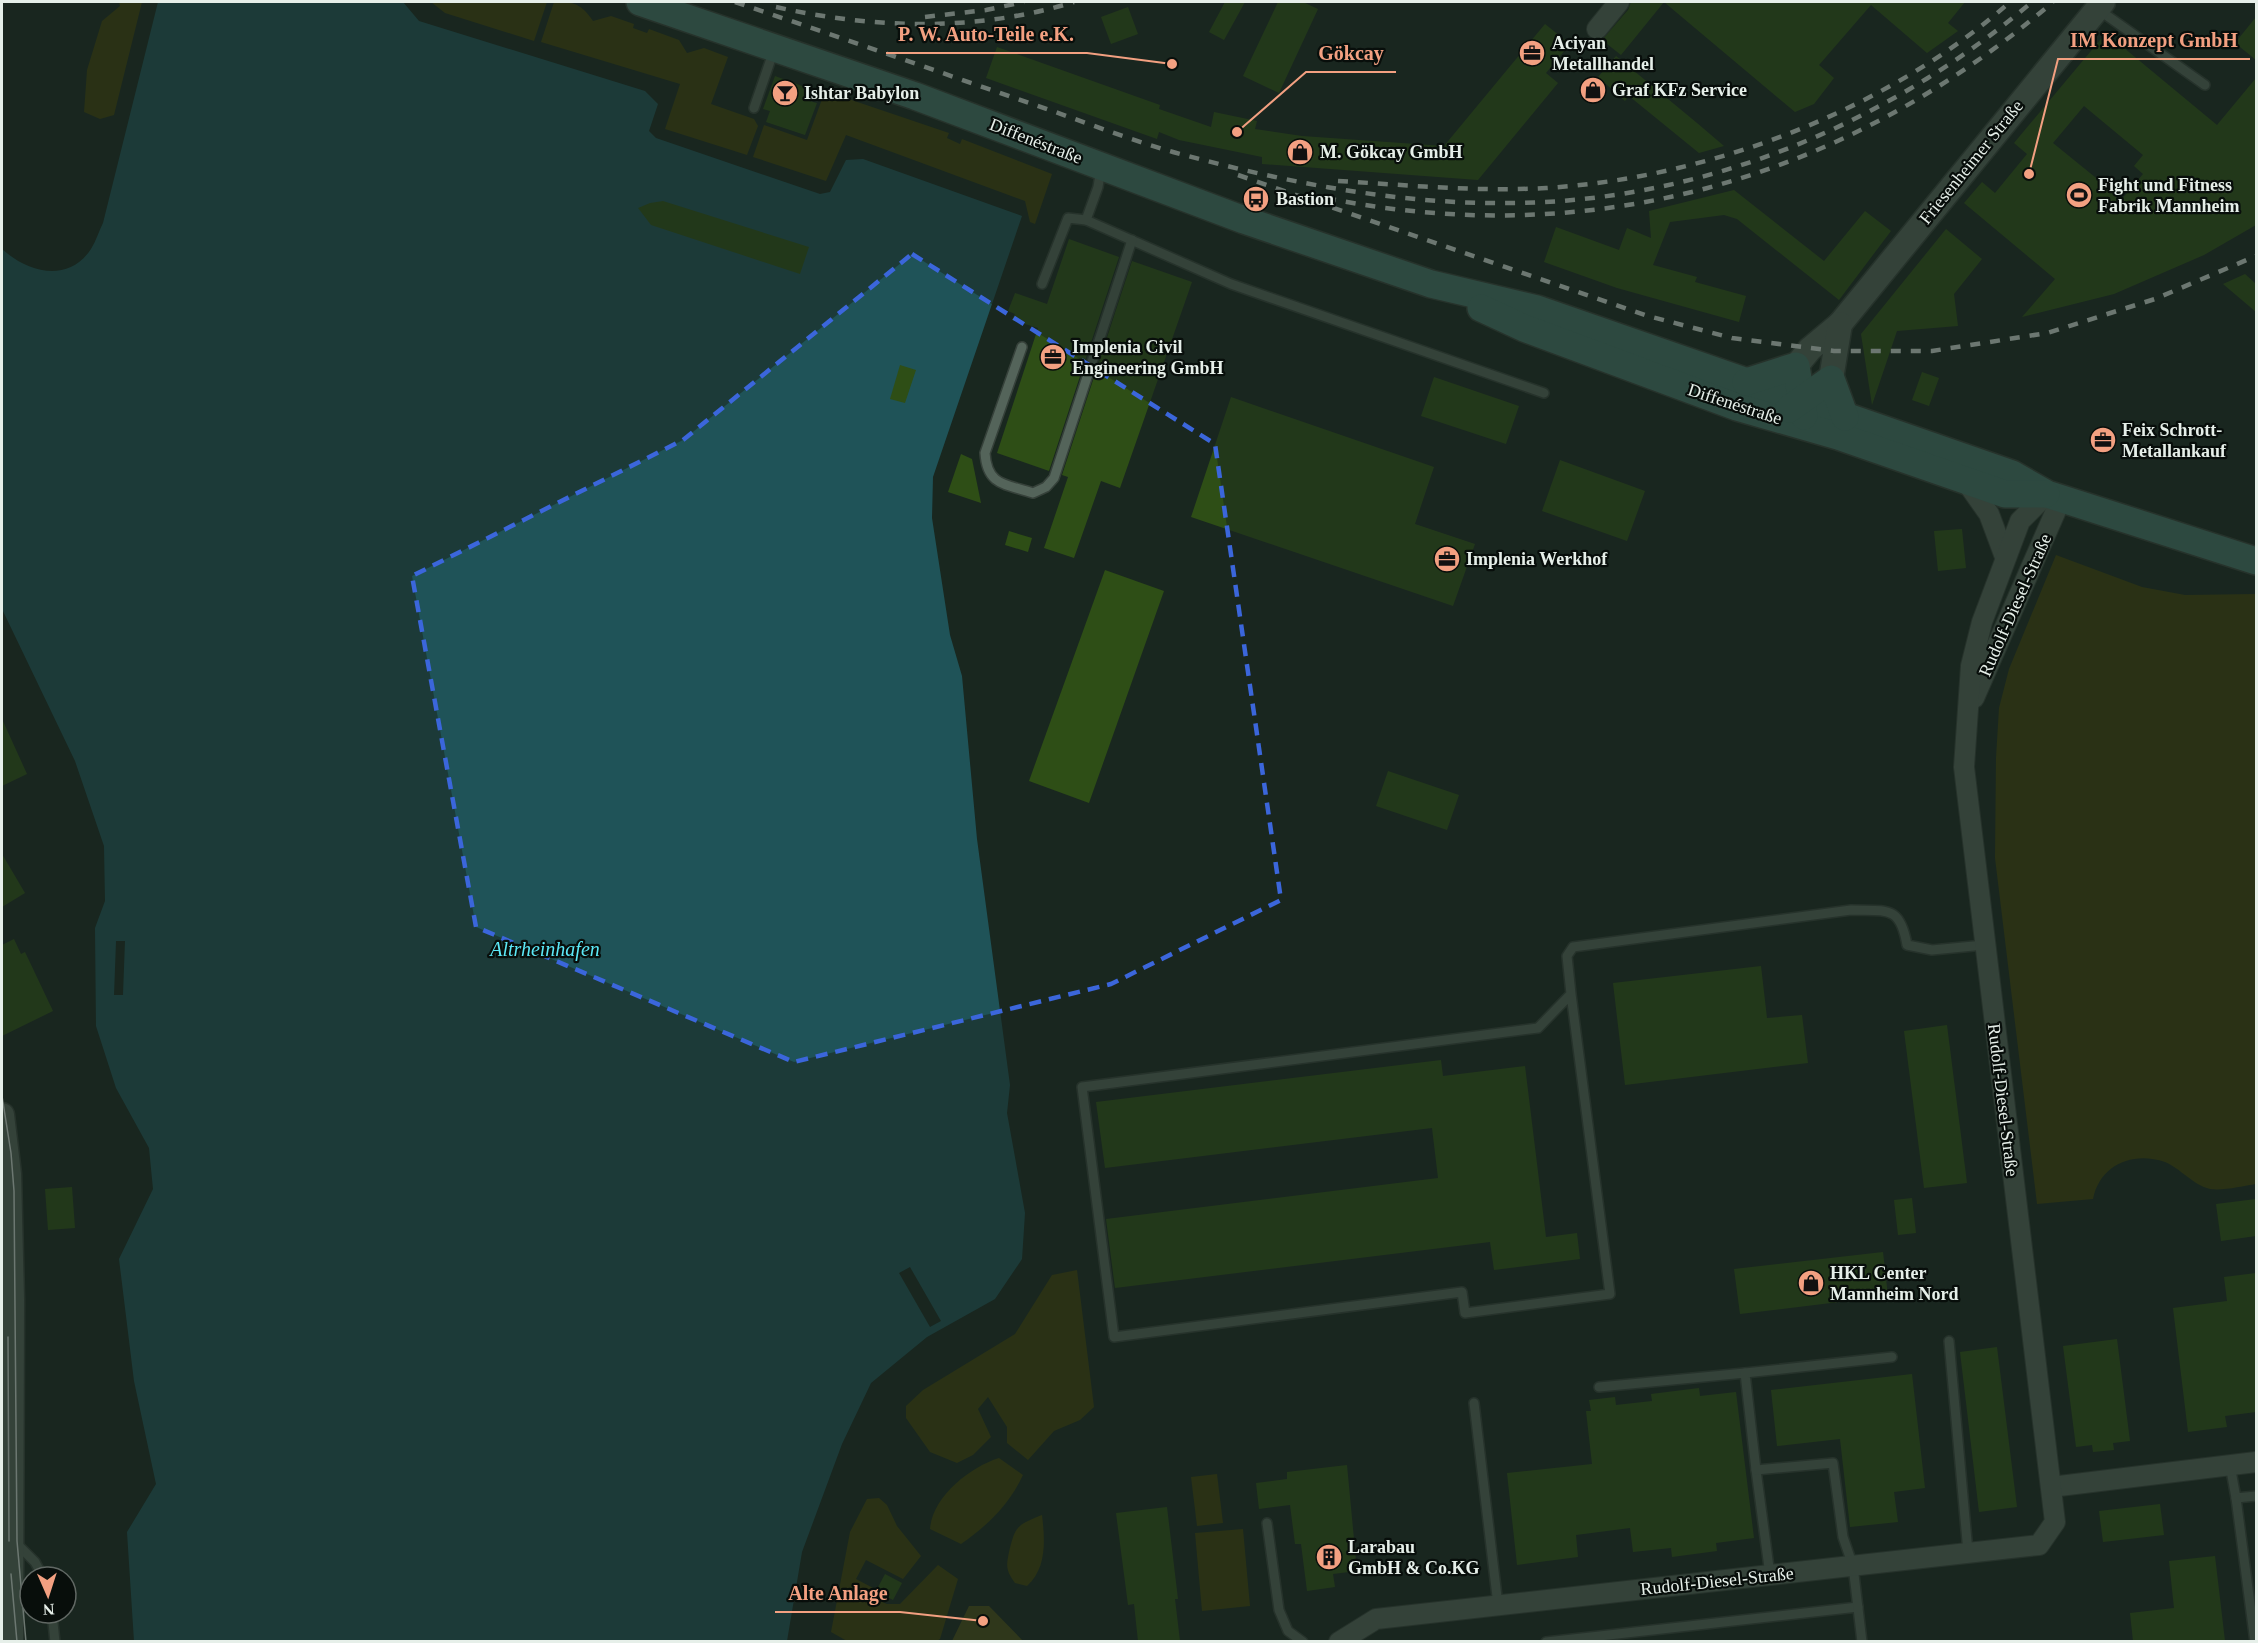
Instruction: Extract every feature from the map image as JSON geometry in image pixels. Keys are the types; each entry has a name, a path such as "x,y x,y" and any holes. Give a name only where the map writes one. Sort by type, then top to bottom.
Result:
{"main road":[{"name":"Diffenéstraße","path":"640,2 915,96 1244,220 1431,284 1537,309 1746,382 1804,414 1965,480 2005,494 2054,497"},
{"name":"Diffenéstraße","path":"1431,284 1524,328 1727,403 1776,418 1804,414 1845,417 2012,474 2054,497 2256,561"},
{"path":"1746,382 1796,366 1804,414"},
{"path":"1804,414 1832,379"},
{"path":"1832,379 1845,417"}],"street":[{"path":"1597,28 1619,2"},
{"name":"Friesenheimer Straße","path":"1796,366 1809,349 1840,324 2100,5"},
{"path":"1832,379 1840,324"},
{"name":"Rudolf-Diesel-Straße","path":"1965,480 1989,514 2005,557"},
{"name":"Rudolf-Diesel-Straße","path":"1339,1641 1358,1636 1376,1619 2039,1545 2055,1522 1964,767 1971,666 1982,622 2020,520 2054,497"},
{"name":"Rudolf-Diesel-Straße","path":"1968,711 2054,497"},
{"path":"2,1115 8,1164 6,1273 12,1542 11,1641"},
{"path":"2051,1487 2256,1462"}],"lane":[{"path":"2100,5 2205,85"},
{"path":"754,108 775,48"},
{"path":"1086,220 1098,188 1101,166"},
{"path":"1042,284 1068,218 1086,220 1231,284 1544,393"},
{"path":"1022,347 985,453 986,470 995,481 1033,494 1046,487 1054,478 1132,240"},
{"path":"1571,994 1538,1028 1082,1087 1114,1337 1462,1292 1465,1313 1610,1294 1571,994 1567,956 1573,947 1851,910 1890,912 1904,923 1907,945 1932,950 1984,945"},
{"path":"1949,1341 1968,1552"},
{"path":"1599,1387 1892,1357"},
{"path":"1745,1373 1770,1575"},
{"path":"1474,1403 1498,1605"},
{"path":"1756,1470 1833,1463 1843,1537 1853,1566 1862,1641"},
{"path":"2230,1465 2255,1641"},
{"path":"2236,1498 2256,1496"},
{"path":"1267,1523 1279,1610 1288,1631 1303,1641"},
{"path":"12,1542 17,1541 37,1565"},
{"path":"1543,1641 1858,1607"},
{"path":"53,1625 55,1641"}],"highlighted area":[{"path":"912,254 1215,444 1281,900 1111,984 794,1062 476,927 412,576 683,440"}],"shaded area":[{"path":"119,2 142,2 114,115 100,119 84,112 87,70 102,21 120,6"},
{"path":"431,2 547,2 534,41 445,13"},
{"path":"554,2 577,5 593,21 611,16 634,24 633,28 647,33 649,29 679,40 687,53 704,48 728,57 711,104 754,119 758,126 747,155 665,129 680,84 541,42"},
{"path":"825,91 949,133 947,138 960,144 962,139 1052,174 1035,224 1030,222 1025,201 846,135 826,181 753,157 764,125 807,140"},
{"path":"2056,555 2142,587 2185,595 2256,594 2256,1184 2227,1189 2210,1189 2198,1184 2165,1162 2141,1158 2110,1169 2097,1187 2093,1199 2037,1204 1995,858 1996,758 1999,708 2009,669"},
{"path":"1077,1270 1094,1407 1080,1420 1054,1431 1028,1460 1007,1443 1007,1427 988,1397 978,1409 991,1437 973,1455 957,1463 930,1452 906,1418 906,1406 923,1390 1015,1334 1052,1275"},
{"path":"999,1458 1023,1475 997,1514 961,1544 930,1529 932,1517 938,1506 954,1485 976,1468"},
{"path":"1217,1474 1223,1523 1197,1526 1191,1477"},
{"path":"879,1498 887,1505 897,1526 921,1556 903,1579 866,1560 856,1579 875,1589 872,1597 887,1604 900,1604 938,1565 958,1579 940,1639 937,1641 847,1641 831,1632 850,1532 867,1499"},
{"path":"1042,1515 1044,1544 1038,1571 1027,1586 1015,1583 1008,1572 1007,1565 1013,1537 1022,1524"},
{"path":"1243,1529 1250,1606 1202,1611 1195,1533"},
{"path":"969,1606 989,1606 1023,1641 952,1641"}],"water":[{"name":"Altrheinhafen","path":"158,2 403,2 419,21 645,91 658,104 649,131 656,138 820,194 830,192 846,160 863,159 1022,216 933,477 932,518 950,635 962,676 977,839 1010,1085 1007,1113 1025,1213 1022,1259 995,1299 927,1337 871,1383 842,1444 802,1552 787,1641 134,1641 127,1532 156,1484 134,1381 119,1259 153,1189 149,1148 116,1088 96,1026 95,928 105,901 104,846 75,761 2,609 2,249 23,264 47,271 71,267 82,260 91,249 103,223"}],"pier":[{"path":"116,941 125,941 123,995 114,995"},
{"path":"910,1267 941,1321 930,1327 899,1273"}],"building":[{"path":"1225,2 1245,2 1224,40 1209,32"},
{"path":"1278,2 1303,2 1318,9 1279,93 1243,76"},
{"path":"1631,2 1664,2 1621,55 1602,40 1628,10"},
{"path":"1664,2 1965,2 1948,23 1958,31 1927,53 1871,5 1819,65 1834,78 1814,104 1795,112"},
{"path":"1128,7 1138,34 1111,44 1101,17"},
{"path":"2256,17 2256,60 2235,43"},
{"path":"1545,24 1570,44 1546,73 1558,83 1478,180 1262,164 1262,157 1179,140 1159,132 1157,139 986,78 997,47 1160,105 1159,109 1211,127 1214,112 1257,121 1255,129 1302,136 1444,146"},
{"path":"2106,33 2217,125 2256,78 2256,225 2204,255 2114,294 2022,317 2055,279 1964,203 1982,182 1995,193 2027,154 2014,143","holes":["2084,106 2143,155 2134,166 2143,174 2122,199 2053,143"]},
{"path":"1616,56 1724,146 1699,153 1629,96 1625,101 1598,77"},
{"path":"775,76 813,90 809,101 817,103 805,135 766,122 770,111 763,109"},
{"path":"1734,190 1824,261 1865,211 1891,231 1839,300 1737,219 1724,215 1670,222 1653,265 1697,277 1695,282 1746,296 1739,322 1617,288 1544,262 1556,227 1619,250 1627,228 1651,238 1649,211"},
{"path":"663,201 809,247 800,274 651,225 638,208"},
{"path":"1946,229 1982,259 1954,294 1958,326 1897,331 1872,405 1861,334"},
{"path":"1069,239 1119,257 1049,471 997,453 1038,328 1012,320 1015,314 1008,311 1015,293 1047,304"},
{"path":"1132,261 1192,282 1120,488 1101,481 1074,558 1044,548 1068,477 1062,475"},
{"path":"2245,274 2256,284 2256,312 2223,284"},
{"path":"900,365 916,370 905,403 890,399"},
{"path":"1922,372 1939,378 1929,406 1912,400"},
{"path":"1434,377 1519,406 1506,444 1421,416"},
{"path":"1231,397 1434,467 1415,524 1475,544 1453,606 1191,517"},
{"path":"961,454 972,459 981,503 948,492"},
{"path":"1560,460 1645,491 1627,541 1542,511"},
{"path":"1962,529 1966,568 1938,571 1934,531"},
{"path":"1009,531 1032,538 1028,552 1005,545"},
{"path":"1105,570 1164,591 1089,803 1029,781"},
{"path":"2,719 27,774 2,786"},
{"path":"1388,771 1459,795 1447,830 1376,806"},
{"path":"2,854 25,893 2,907"},
{"path":"14,939 21,954 25,952 53,1011 2,1036 2,945"},
{"path":"1761,966 1767,1018 1802,1015 1808,1063 1625,1085 1613,983"},
{"path":"1947,1025 1967,1183 1924,1188 1904,1031"},
{"path":"1441,1060 1443,1076 1525,1066 1546,1237 1577,1233 1580,1259 1494,1270 1490,1242 1115,1288 1106,1219 1438,1178 1432,1128 1105,1168 1096,1102"},
{"path":"72,1187 75,1228 48,1230 45,1189"},
{"path":"1912,1198 1916,1233 1898,1235 1894,1200"},
{"path":"2256,1199 2256,1236 2221,1241 2216,1204"},
{"name":"HKL Center Mannheim Nord","path":"1883,1252 1888,1296 1740,1314 1734,1269"},
{"path":"2256,1273 2256,1412 2225,1416 2227,1427 2188,1432 2173,1308 2227,1301 2224,1277"},
{"path":"2117,1339 2130,1441 2113,1443 2114,1450 2093,1452 2092,1445 2076,1447 2063,1346"},
{"path":"1997,1347 2017,1507 1979,1512 1960,1352"},
{"path":"1912,1374 1925,1488 1894,1492 1898,1522 1850,1527 1840,1439 1777,1446 1771,1390"},
{"path":"1699,1388 1700,1396 1736,1392 1754,1538 1716,1543 1717,1551 1672,1557 1671,1548 1633,1552 1630,1528 1576,1535 1578,1557 1517,1565 1507,1473 1592,1464 1586,1411 1591,1411 1589,1400 1615,1397 1616,1405 1652,1401 1651,1394"},
{"path":"1347,1465 1357,1571 1333,1574 1335,1587 1307,1591 1301,1544 1295,1544 1290,1505 1259,1509 1256,1483 1287,1479 1287,1472"},
{"path":"2160,1504 2164,1535 2103,1542 2099,1511"},
{"path":"1167,1507 1178,1599 1175,1599 1180,1641 1138,1641 1134,1604 1128,1605 1116,1513"},
{"path":"2215,1556 2225,1641 2133,1641 2130,1613 2174,1608 2169,1561"},
{"path":"885,1574 902,1583 893,1600 876,1591"}],"tram line":[{"path":"2,1096 14,1191 17,1541 26,1642"},
{"path":"8,1337 9,1541"},
{"path":"11,1574 17,1642"}],"railway":[{"path":"735,2 1173,152 1257,173 1342,190 1471,203 1585,199 1655,188 1723,171 1790,148 1855,119 1917,85 1976,46 2032,2"},
{"path":"925,17 986,10 1024,2"},
{"path":"776,7 851,20 925,24 1000,19 1074,2"},
{"path":"1338,181 1442,188 1520,189 1608,182 1670,170 1732,153 1793,132 1853,106 1909,75 1962,41 2010,2"},
{"path":"1326,198 1426,212 1524,215 1619,206 1712,187 1803,156 1890,115 1973,63 2053,2"},
{"path":"1238,175 1648,316 1732,338 1834,351 1932,351 2047,333 2155,299 2256,256"}],"place":[{"name":"Aciyan Metallhandel","path":"1532,53"},
{"name":"P. W. Auto-Teile e.K.","path":"1172,64"},
{"name":"Graf KFz Service","path":"1593,90"},
{"name":"Ishtar Babylon","path":"785,93"},
{"name":"Gökcay","path":"1237,132"},
{"name":"M. Gökcay GmbH","path":"1300,152"},
{"name":"IM Konzept GmbH","path":"2029,174"},
{"name":"Fight und Fitness Fabrik Mannheim","path":"2079,195"},
{"name":"Bastion","path":"1256,199"},
{"name":"Implenia Civil Engineering GmbH","path":"1053,357"},
{"name":"Feix Schrott- Metallankauf","path":"2103,440"},
{"name":"Implenia Werkhof","path":"1447,559"},
{"name":"HKL Center Mannheim Nord","path":"1811,1283"},
{"name":"Larabau GmbH & Co.KG","path":"1329,1557"},
{"name":"Alte Anlage","path":"983,1621"}]}
